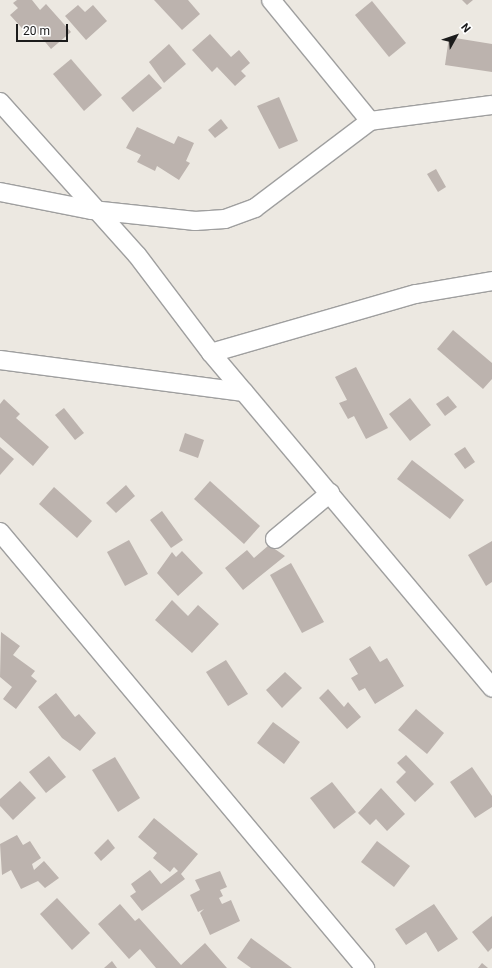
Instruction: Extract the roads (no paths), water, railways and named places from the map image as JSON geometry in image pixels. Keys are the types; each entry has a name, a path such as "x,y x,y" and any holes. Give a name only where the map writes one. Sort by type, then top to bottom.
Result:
{"street":[{"path":"271,0 370,121"},
{"path":"0,102 92,210 137,255 212,353 492,688"},
{"path":"0,192 92,210 194,221 226,218 255,208 370,121 492,105"},
{"path":"212,353 416,294 492,281"},
{"path":"0,360 244,392"},
{"path":"274,539 330,493"},
{"path":"0,532 365,968"}]}
